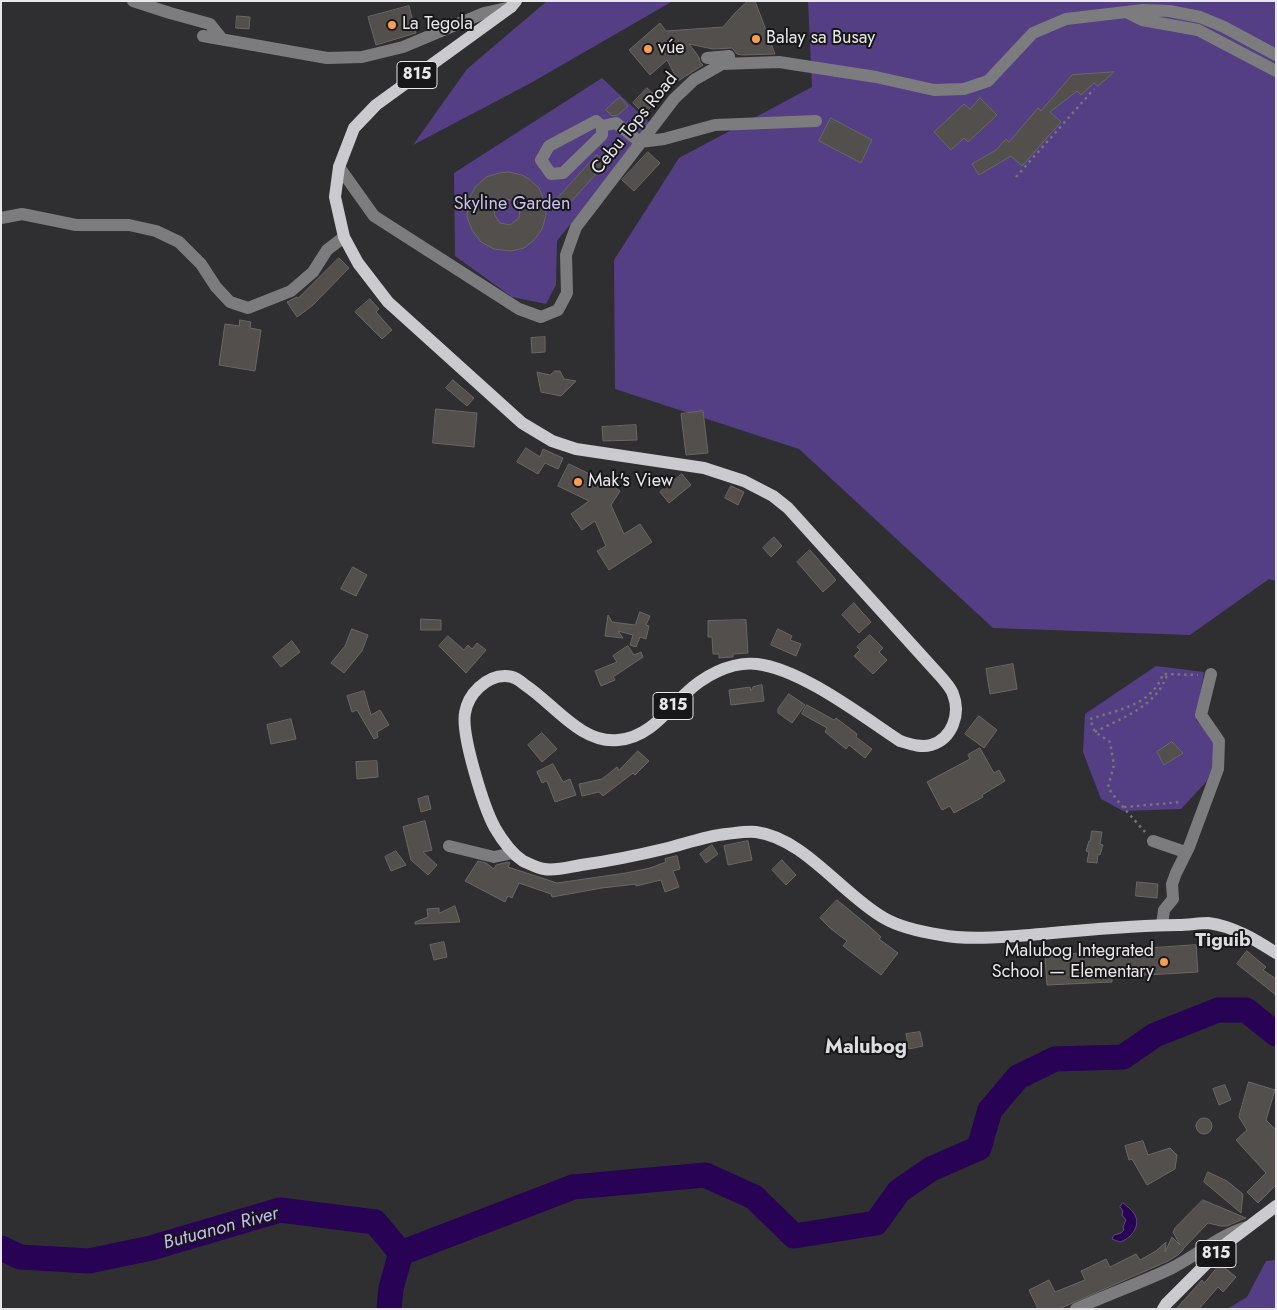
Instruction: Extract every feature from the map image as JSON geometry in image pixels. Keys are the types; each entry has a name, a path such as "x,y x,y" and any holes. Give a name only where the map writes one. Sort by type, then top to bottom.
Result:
{"main road":[{"name":"815","path":"514,4 376,105 354,128 339,167 335,197 344,237 358,263 388,302 522,424 552,441 576,449 704,468 744,481 773,496 788,508 942,678 953,693 956,717 948,734 939,742 929,746 915,745 900,740 811,683 775,668 755,664 737,665 718,671 693,686 644,733 630,739 609,741 591,736 531,688 513,677 493,678 484,682 470,701 465,710 465,726 467,742 486,810 494,826 513,853 542,869 555,869 603,862 718,835 747,832 760,833 782,840 806,856 867,907 886,919 911,929 945,936 1003,937 1209,923 1238,932 1276,953"},
{"name":"815","path":"1163,1309 1226,1243 1276,1206"}],"street":[{"path":"133,1 210,24 222,39"},
{"path":"203,36 327,58 362,57 403,47 484,13 514,4"},
{"name":"Cebu Tops Road","path":"339,167 374,216 519,309 541,316 558,310 567,293 566,255 576,227 674,99 720,59 779,62 876,77 934,90 964,89 988,81 1033,33 1066,19 1143,10 1169,11 1200,17 1224,27 1276,55"},
{"name":"Cebu Tops Road","path":"1128,13 1142,20 1198,30 1276,72"},
{"path":"602,126 616,123 640,142 664,140 715,125 816,120"},
{"path":"596,121 602,126 602,136 563,174 551,174 541,160 549,146 596,121"},
{"path":"1,218 22,214 76,225 129,225 156,231 179,242 201,264 216,287 230,302 248,308 291,291 313,272 327,250 344,237"},
{"path":"1162,925 1164,910 1173,899 1172,884 1185,852 1189,847 1218,769 1219,740 1201,715 1212,674"},
{"path":"1153,841 1185,852"},
{"path":"449,846 494,856 513,853"},
{"path":"1076,1309 1172,1268 1209,1247 1232,1231 1248,1226"}],"path":[{"path":"1016,177 1094,89"},
{"path":"1153,841 1113,796 1108,787 1114,765 1110,742 1094,732 1090,719 1132,705 1148,696 1159,684 1163,674 1212,674"},
{"path":"1094,732 1144,707 1163,686 1167,675"},
{"path":"1124,807 1182,802"}],"green space":[{"path":"547,1 673,1 529,84 413,145 467,69"},
{"path":"808,1 1276,1 1276,581 1269,579 1190,635 993,628 799,449 615,389 614,260 679,158 812,87"},
{"name":"Skyline Garden","path":"602,78 650,123 557,241 556,285 546,304 512,297 455,256 454,173"},
{"path":"1156,666 1204,672 1196,720 1215,739 1215,767 1208,780 1181,809 1123,811 1101,799 1083,752 1085,714"},
{"path":"1276,1260 1276,1309 1227,1309 1247,1297 1266,1261"}],"shaded area":[{"path":"1123,1203 1134,1213 1137,1224 1134,1232 1120,1242 1112,1239 1114,1235 1124,1230 1123,1227 1126,1220 1122,1215 1123,1211 1120,1207"}],"building":[{"path":"748,1 755,1 775,54 742,55 737,54 732,48 713,49 689,44 703,65 678,81 667,60 650,75 629,50 660,23 666,31 723,27"},
{"name":"La Tegola","path":"409,6 416,33 376,45 368,17"},
{"path":"237,16 250,17 249,29 236,28"},
{"path":"1114,72 1098,86 1094,83 1081,95 1077,91 1050,112 1061,122 1022,166 1011,156 979,175 972,164 996,150 1006,139 1009,142 1038,108 1041,111 1072,75"},
{"path":"647,88 659,99 644,114 633,103"},
{"path":"620,97 628,106 618,115 612,116 606,110"},
{"path":"980,98 997,115 968,142 964,138 951,150 934,132 964,104 970,109"},
{"path":"831,118 872,140 861,163 819,141"},
{"path":"648,152 660,163 634,191 622,180"},
{"path":"597,155 606,163 566,207 557,199"},
{"path":"509,172 529,179 539,188 545,202 546,215 542,229 534,240 524,248 511,251 494,249 481,242 472,230 467,217 469,199 475,187 486,177","holes":["506,199 514,201 520,208 519,218 510,225 500,223 494,214 497,204"]},
{"path":"339,258 349,268 312,306 297,317 287,302 298,298"},
{"path":"370,299 379,309 376,312 392,330 382,339 355,312"},
{"path":"240,320 251,322 250,328 261,330 255,371 219,365 225,324 239,326"},
{"path":"545,337 545,352 532,353 531,338"},
{"path":"555,371 560,371 564,379 576,381 561,396 541,392 537,372 550,375"},
{"path":"453,380 474,398 467,406 446,388"},
{"path":"436,409 477,413 474,447 433,443"},
{"path":"703,411 708,453 686,455 681,414"},
{"path":"636,425 637,440 603,441 602,427"},
{"path":"526,448 540,457 543,449 563,458 558,469 545,463 538,474 517,462"},
{"path":"569,464 603,479 620,491 611,505 624,534 640,524 652,542 609,570 597,551 606,546 595,521 582,530 571,514 589,501 558,486"},
{"path":"682,474 691,485 669,503 660,492"},
{"path":"731,486 744,492 738,505 725,498"},
{"path":"774,537 782,546 771,557 763,548"},
{"path":"810,550 836,580 823,592 797,562"},
{"path":"353,567 367,575 356,596 341,589"},
{"path":"854,603 871,622 859,633 842,615"},
{"path":"640,612 650,616 646,625 649,626 646,639 640,637 636,647 630,645 633,635 618,631 623,638 605,636 608,615 612,622 635,625"},
{"path":"421,619 441,620 441,630 421,630"},
{"path":"746,620 748,653 733,654 733,657 719,658 719,654 713,654 712,637 708,637 708,621"},
{"path":"352,629 368,635 362,651 344,673 331,663 345,646"},
{"path":"778,629 792,636 790,640 801,644 796,656 771,645"},
{"path":"870,635 883,648 879,652 887,660 873,674 854,656 860,650 857,647"},
{"path":"448,636 464,650 468,645 472,649 477,643 486,650 466,673 439,646"},
{"path":"292,641 300,652 281,667 273,657"},
{"path":"628,646 634,655 641,652 643,657 613,677 615,680 601,686 595,671 617,662 613,656"},
{"path":"1013,664 1017,689 990,694 986,669"},
{"path":"762,685 764,701 731,705 729,690 750,687 751,691 753,687"},
{"path":"364,691 371,715 380,710 389,725 377,732 378,737 374,739 357,710 352,712 347,696"},
{"path":"789,694 805,705 792,723 778,713 778,709"},
{"path":"807,705 834,720 836,718 857,734 856,737 872,749 865,758 849,745 846,749 825,732 827,728 802,714"},
{"path":"979,716 997,730 984,748 965,734"},
{"path":"291,719 296,739 271,744 267,725"},
{"path":"542,733 557,749 542,762 528,745"},
{"path":"1172,742 1183,753 1164,765 1157,752"},
{"path":"980,748 994,773 999,770 1005,781 982,795 983,797 954,813 950,806 942,810 927,782 970,759 968,755"},
{"path":"638,751 649,761 635,775 633,773 603,796 599,792 582,796 579,784 602,779 617,767 619,770"},
{"path":"377,761 378,777 357,779 356,762"},
{"path":"553,764 563,782 570,779 576,795 555,802 547,781 542,783 537,772"},
{"path":"428,796 431,809 421,812 418,799"},
{"path":"425,821 432,850 423,852 437,865 428,875 411,860 403,827"},
{"path":"1092,831 1102,832 1100,844 1103,845 1100,855 1098,854 1097,863 1087,862 1089,852 1086,851"},
{"path":"748,841 752,860 728,865 724,846"},
{"path":"712,845 718,854 706,863 700,854"},
{"path":"396,851 406,865 391,871 385,857"},
{"path":"677,856 680,869 673,871 679,887 665,892 661,880 636,886 636,884 602,888 552,897 551,894 519,883 512,898 508,896 505,902 465,881 478,861 486,863 494,869 496,865 508,862 510,863 508,867 557,883 650,868 666,862 665,859"},
{"path":"782,860 796,875 786,885 772,870"},
{"path":"1137,882 1158,884 1157,898 1136,896"},
{"path":"837,900 881,937 879,939 898,953 881,975 843,946 847,941 820,918"},
{"path":"455,906 460,922 415,924 415,922 428,917 427,909 439,908 439,913"},
{"path":"444,942 447,957 434,960 430,945"},
{"path":"1196,945 1198,972 1112,977 1112,982 1047,985 1045,956"},
{"path":"1247,951 1266,967 1263,970 1276,979 1276,995 1237,964"},
{"path":"920,1032 923,1046 909,1049 906,1034"},
{"path":"1249,1082 1275,1090 1266,1120 1276,1130 1276,1185 1258,1203 1247,1192 1266,1173 1236,1140 1247,1130 1239,1117"},
{"path":"1225,1085 1231,1100 1219,1105 1213,1089"},
{"path":"1201,1118 1207,1118 1212,1123 1210,1132 1201,1134 1196,1129 1196,1123"},
{"path":"1143,1141 1148,1155 1170,1148 1177,1155 1175,1169 1147,1185 1132,1159 1129,1160 1125,1146"},
{"path":"1208,1172 1227,1181 1243,1194 1241,1213 1204,1182"},
{"path":"1203,1200 1246,1218 1227,1226 1208,1223 1178,1255 1168,1261 1059,1309 1038,1309 1029,1290 1049,1280 1055,1292 1085,1280 1081,1271 1106,1259 1110,1267 1136,1254 1140,1260 1156,1251 1166,1242 1165,1252 1172,1237 1180,1245 1173,1232 1175,1228"},
{"path":"1220,1264 1236,1277 1223,1292 1218,1287 1199,1309 1176,1309 1202,1280 1204,1283"}],"waterway":[{"path":"401,1253 573,1187 705,1175 754,1197 794,1236 876,1223 899,1191 931,1169 979,1148 990,1110 1018,1077 1055,1059 1123,1057 1155,1035 1218,1010 1246,1010 1276,1034"},
{"name":"Butuanon River","path":"1,1248 20,1257 89,1261 151,1248 280,1210 375,1222 401,1253 391,1288 389,1309"}],"place":[{"name":"La Tegola","path":"392,25"},
{"name":"Balay sa Busay","path":"756,39"},
{"name":"vúe","path":"648,49"},
{"name":"Mak's View","path":"578,482"},
{"name":"Malubog Integrated School — Elementary","path":"1164,962"}],"district":[{"name":"Tiguib","path":"1223,941"},
{"name":"Malubog","path":"866,1048"}]}
